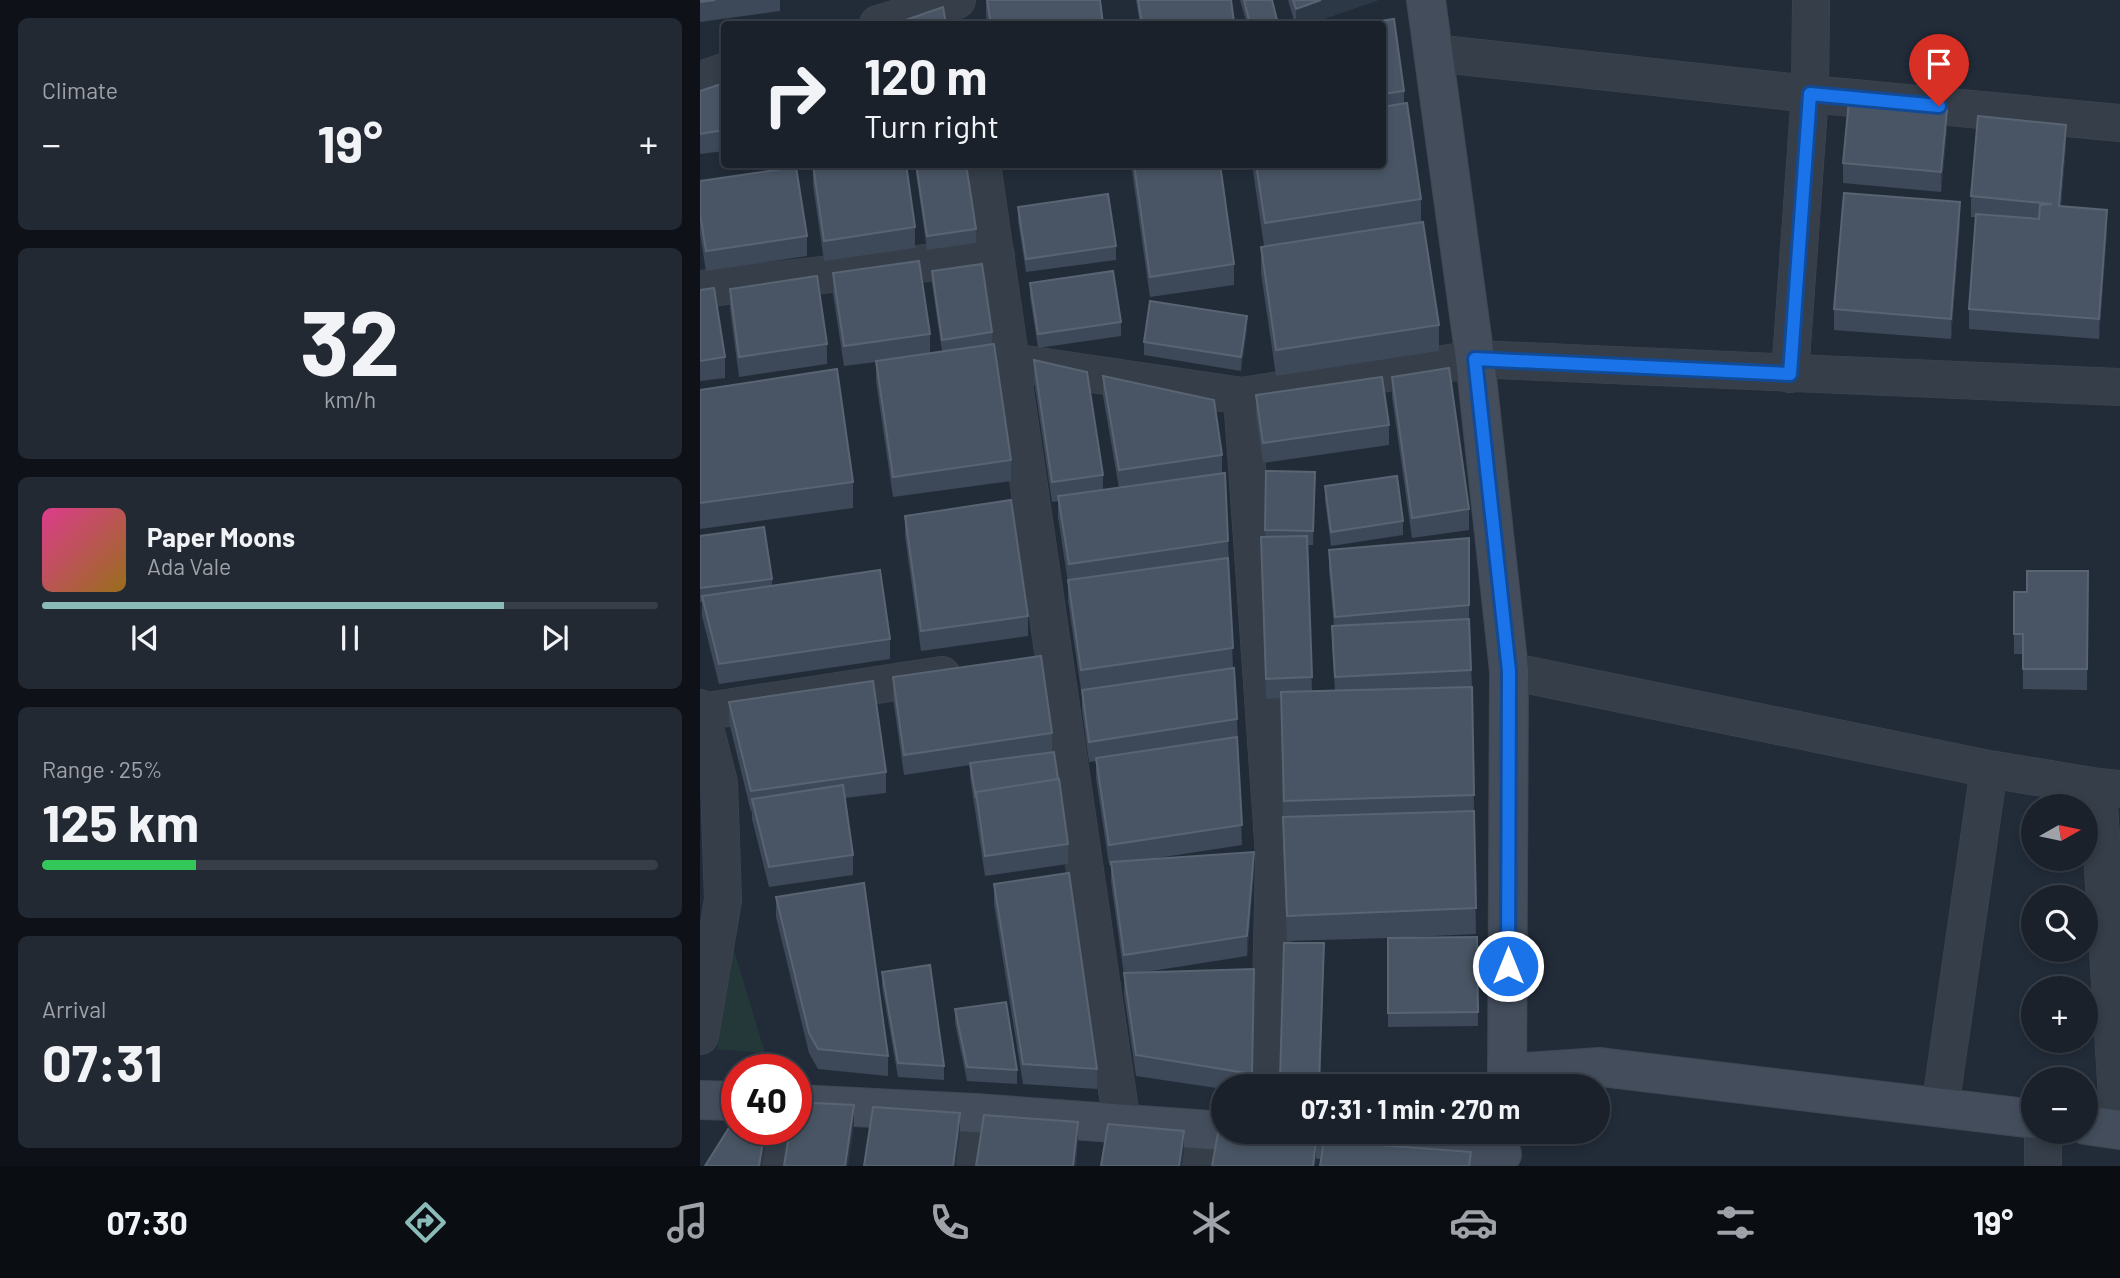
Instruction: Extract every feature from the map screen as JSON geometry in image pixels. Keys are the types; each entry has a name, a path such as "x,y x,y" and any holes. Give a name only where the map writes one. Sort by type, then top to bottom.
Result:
{"street":[{"path":"888,21 958,0 962,21"},
{"path":"1426,0 1475,359 1509,671 1508,1074"},
{"path":"1790,374 1810,94 1811,0"},
{"path":"1433,53 1810,94 2120,123"},
{"path":"700,80 721,73"},
{"path":"983,168 1012,362 1041,660 1122,1125"},
{"path":"700,289 996,255"},
{"path":"1012,362 1242,396 1475,359 2120,387"},
{"path":"1242,396 1274,855 1269,1074"},
{"path":"700,1036 723,900 719,783 701,710 973,670"},
{"path":"1509,671 1989,769 2109,788 2120,1130 2098,1127"},
{"path":"1940,1108 1989,769"},
{"path":"1550,1074 1600,1067 2021,1117"},
{"path":"700,1100 721,1101"},
{"path":"812,1105 975,1113 1211,1135"},
{"path":"967,1166 975,1113"},
{"path":"1358,1144 1502,1151"},
{"path":"2043,1144 2043,1166"},
{"path":"777,1166 780,1145"}],"green space":[{"path":"733,947 765,1053 717,1049"}],"building":[{"path":"987,0 1100,0 1103,21 990,21"},
{"path":"1138,0 1231,0 1234,21 1142,21"},
{"path":"1244,0 1272,0 1277,21 1249,21"},
{"path":"1293,0 1321,0 1296,9"},
{"path":"943,7 945,21 903,21"},
{"path":"1394,19 1404,91 1386,93 1386,21 1381,21"},
{"path":"721,84 721,130 700,134 700,91"},
{"path":"1849,100 1947,110 1941,172 1843,163"},
{"path":"1407,103 1421,199 1265,223 1257,168 1386,168 1386,106"},
{"path":"1978,116 2066,125 2059,206 2107,210 2099,319 1969,309 1976,214 2039,219 2040,205 2052,204 1971,196"},
{"path":"796,168 807,236 706,251 700,214 700,181"},
{"path":"813,168 907,168 915,227 824,241"},
{"path":"917,168 967,168 976,229 927,236"},
{"path":"1135,168 1221,168 1234,264 1150,277"},
{"path":"1844,193 1960,202 1951,319 1834,309"},
{"path":"1108,194 1116,246 1026,259 1018,207"},
{"path":"1423,222 1439,325 1276,350 1261,247"},
{"path":"919,261 930,334 844,346 833,273"},
{"path":"982,264 992,332 942,340 932,271"},
{"path":"1113,271 1121,322 1038,334 1030,283"},
{"path":"817,276 827,344 739,357 730,289"},
{"path":"714,288 725,357 700,361 700,290"},
{"path":"1150,301 1247,316 1241,357 1144,342"},
{"path":"994,344 1011,460 893,477 876,361"},
{"path":"1034,360 1087,372 1103,475 1052,482"},
{"path":"1449,368 1469,509 1412,518 1392,377"},
{"path":"837,369 853,482 700,503 700,390"},
{"path":"1103,376 1214,400 1222,455 1119,470"},
{"path":"1382,377 1389,425 1263,443 1256,395"},
{"path":"1266,471 1315,472 1313,531 1265,530"},
{"path":"1225,473 1228,541 1069,564 1058,496"},
{"path":"1397,476 1403,521 1331,532 1325,486"},
{"path":"1011,500 1028,616 921,631 905,516"},
{"path":"764,527 772,579 700,588 700,536"},
{"path":"1307,536 1312,677 1266,679 1261,537"},
{"path":"1469,538 1469,605 1335,617 1329,550"},
{"path":"1228,558 1233,648 1081,670 1068,580"},
{"path":"880,570 890,639 719,664 702,596"},
{"path":"2027,571 2088,571 2087,669 2023,669 2023,634 2014,634 2014,592 2027,592"},
{"path":"1469,619 1471,670 1335,677 1332,626"},
{"path":"1041,656 1052,733 904,755 893,677"},
{"path":"1234,668 1237,719 1089,742 1082,690"},
{"path":"873,681 886,772 751,791 729,702"},
{"path":"1472,687 1474,795 1284,801 1281,692"},
{"path":"1237,737 1242,825 1109,845 1096,758"},
{"path":"1054,752 1058,779 976,792 976,798 970,763"},
{"path":"1059,779 1068,844 985,856 976,792"},
{"path":"843,785 853,855 769,867 752,799"},
{"path":"1474,811 1476,908 1287,916 1283,817"},
{"path":"1254,852 1247,936 1124,955 1111,862"},
{"path":"1069,873 1097,1069 1023,1064 994,884"},
{"path":"864,883 888,1056 818,1049 809,1033 776,897"},
{"path":"1477,937 1478,1012 1388,1013 1388,938"},
{"path":"1284,943 1324,943 1319,1074 1280,1074"},
{"path":"930,965 944,1066 898,1063 882,972"},
{"path":"1254,969 1252,1074 1136,1055 1124,973"},
{"path":"1006,1002 1017,1070 967,1067 955,1009"},
{"path":"812,1103 854,1105 845,1166 784,1166 787,1145 812,1145"},
{"path":"873,1107 960,1113 953,1166 864,1166"},
{"path":"984,1115 1078,1122 1073,1166 976,1166"},
{"path":"1108,1124 1184,1131 1179,1166 1101,1166"},
{"path":"721,1140 721,1145 762,1145 759,1166 705,1166"},
{"path":"1216,1144 1316,1144 1313,1166 1212,1166"},
{"path":"1324,1144 1364,1144 1471,1152 1469,1166 1320,1166"}],"route":[{"path":"1508,966 1509,671 1475,359 1790,374 1810,94 1939,106"}]}
